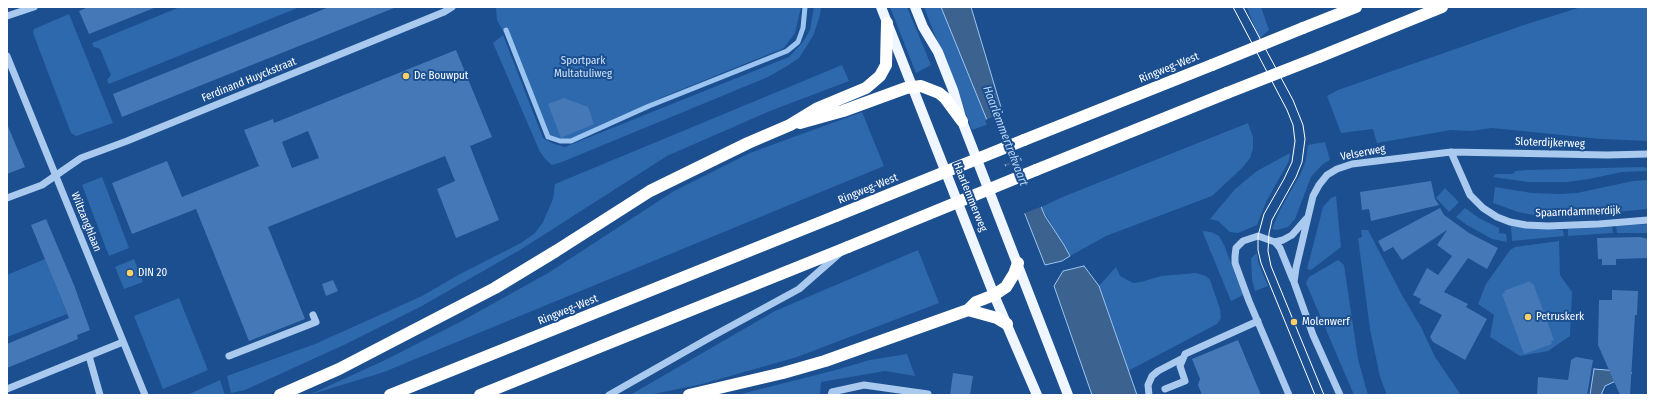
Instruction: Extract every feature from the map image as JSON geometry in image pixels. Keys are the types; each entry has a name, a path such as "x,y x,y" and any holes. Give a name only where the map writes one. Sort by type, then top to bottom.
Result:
{"highway":[{"name":"Ringweg-West","path":"390,395 1356,7"},
{"path":"480,395 1442,7"},
{"path":"280,395 340,369 495,288 650,191 742,146 790,125 818,108 857,93 877,80 886,65 887,23"},
{"path":"790,125 836,113 913,87 928,88 939,93 945,98 962,121"},
{"path":"689,395 783,373 825,361 968,310 976,302 1006,287 1014,274 1018,263"},
{"path":"968,310 997,318 1008,324"}],"main road":[{"name":"Haarlemmerweg","path":"881,7 994,294 1037,395"},
{"name":"Haarlemmerweg","path":"915,7 923,27 938,52 953,90 962,121 1068,395"}],"street":[{"path":"7,16 34,7"},
{"name":"Ferdinand Huyckstraat","path":"7,198 42,185 81,158 127,141 444,12 452,7"},
{"name":"Wiltzanghlaan","path":"7,56 145,395"},
{"name":"Sloterdijkerweg","path":"1451,152 1607,155 1648,154"},
{"name":"Velserweg","path":"1307,218 1313,196 1319,185 1327,175 1337,169 1352,164 1451,152"},
{"name":"Spaarndammerdijk","path":"1451,152 1470,195 1484,208 1497,217 1510,222 1526,225 1548,226 1648,220"},
{"path":"1275,242 1292,235 1307,218"},
{"path":"1294,282 1307,218"},
{"path":"1289,395 1235,263 1236,248 1243,241 1258,236 1275,242 1280,248 1313,335 1340,395"},
{"path":"609,395 799,289 848,247"},
{"path":"229,356 316,322 313,315"},
{"path":"1165,389 1185,381 1180,366 1185,354 1258,321"},
{"path":"7,389 123,342"},
{"path":"89,356 100,395"},
{"path":"1149,395 1148,385 1152,376 1158,371 1184,358"},
{"path":"831,395 832,392 864,385 928,394"}],"green space":[{"path":"180,7 300,7 109,84 107,80 111,75 100,49 94,47 92,43"},
{"name":"Sportpark Multatuliweg","path":"496,7 801,7 795,33 784,48 663,97 565,143 551,140 544,129 504,33 497,20"},
{"path":"814,7 821,7 813,36 799,58 787,66 768,77 552,165 540,152 493,43 503,35 543,138 554,144 565,147 789,57 803,42 810,30"},
{"path":"890,7 907,7 931,65 916,73"},
{"path":"924,7 941,7 989,124 972,130"},
{"path":"1247,7 1261,7 1269,30 1259,39"},
{"path":"1581,7 1648,7 1648,141 1601,139 1492,128 1471,131 1451,130 1377,143 1373,129 1341,133 1327,96 1338,90 1524,25"},
{"path":"69,14 113,123 76,136 71,133 33,33 34,29"},
{"path":"842,65 849,81 770,111 667,156 520,250 420,307 346,344 245,390 231,393 227,376 315,344 422,296 460,274 521,243 535,233 543,222 553,199 555,184"},
{"path":"862,112 884,166 384,372 309,395 383,361 460,322 548,273 674,191 750,153"},
{"path":"1248,123 1253,137 1253,149 1250,158 1242,168 1212,196 1106,236 1070,256 1041,207 1065,196"},
{"path":"1325,142 1330,160 1323,164 1311,177 1295,219 1288,227 1277,230 1272,229 1280,210 1301,173 1306,160 1308,145"},
{"path":"1290,153 1289,161 1266,202 1257,225 1238,233 1230,232 1218,221 1210,219 1235,189 1257,171"},
{"path":"1648,168 1648,171 1622,172 1567,182 1528,182 1493,177 1496,174 1511,174 1515,171 1527,170"},
{"path":"102,177 129,248 109,256 82,185"},
{"path":"1648,180 1648,209 1573,216 1538,216 1518,212 1493,203 1495,187 1532,193 1561,194 1577,193 1633,181"},
{"path":"1445,188 1459,202 1449,212 1436,198"},
{"path":"1336,196 1341,247 1311,270 1307,269 1323,207 1331,198"},
{"path":"1465,208 1479,218 1499,228 1499,233 1506,234 1507,242 1492,239 1456,217"},
{"path":"1648,224 1648,233 1617,233 1616,226"},
{"path":"1511,226 1563,230 1564,236 1512,241"},
{"path":"1612,227 1613,233 1568,236 1568,229"},
{"path":"1361,230 1368,230 1403,297 1421,327 1435,357 1461,395 1387,395 1380,377 1370,329 1358,238 1362,237"},
{"path":"1203,231 1211,232 1219,236 1224,245 1243,295 1231,301"},
{"path":"1559,241 1560,275 1572,292 1570,336 1548,351 1520,356 1490,337 1494,315 1478,304 1486,284 1510,250 1515,247"},
{"path":"918,250 939,303 797,357 702,384 649,395 630,395 775,311"},
{"path":"1257,253 1258,262 1268,286 1255,291 1252,280 1251,258"},
{"path":"45,259 67,314 7,337 7,275"},
{"path":"134,259 143,282 124,289 115,267"},
{"path":"1338,260 1344,265 1358,359 1368,395 1354,395 1306,283 1309,277"},
{"path":"1116,267 1120,276 1133,283 1161,276 1196,273 1206,276 1210,280 1220,309 1221,318 1217,324 1128,371 1099,286"},
{"path":"179,298 208,370 163,389 134,316"},
{"path":"907,354 915,376 885,371 821,382 820,395 737,395 870,360"},
{"path":"220,380 225,395 187,395"}],"water":[{"name":"Haarlemmertrekvaart","path":"941,7 971,7 1006,124 1045,216 1070,256 1062,261 1045,265"},
{"path":"1084,266 1099,286 1137,395 1092,395 1054,286 1063,271"},
{"path":"1594,369 1631,372 1631,374 1605,386 1601,395 1590,395"}],"pier":[{"path":"1005,112 1022,157 1003,165 985,120"},
{"path":"1023,160 1043,206 1023,214 1004,167"}],"building":[{"path":"88,7 154,8 89,34 79,11"},
{"path":"329,7 394,8 122,117 113,94"},
{"path":"456,50 492,137 470,146 499,220 456,238 437,189 455,181 445,156 268,227 305,319 249,341 196,209 132,234 112,183 167,161 182,197 259,166 244,130 273,119 274,123","holes":["308,131 319,158 292,168 282,142"]},
{"path":"564,98 588,107 594,124 561,138 548,104"},
{"path":"7,124 25,167 7,174"},
{"path":"1431,181 1435,199 1439,205 1371,221 1369,209 1362,210 1360,192"},
{"path":"1440,208 1444,215 1469,233 1498,248 1487,269 1468,258 1444,292 1468,304 1466,307 1487,319 1465,360 1433,342 1430,337 1442,315 1419,303 1421,299 1413,295 1427,268 1438,275 1452,256 1437,245 1447,230 1402,260 1393,247 1384,252 1378,241"},
{"path":"46,219 74,285 90,330 77,335 78,339 7,368 7,344 69,318 31,225"},
{"path":"1640,237 1648,239 1648,258 1616,259 1616,265 1602,265 1602,259 1598,259 1597,238"},
{"path":"333,280 338,291 326,296 322,284"},
{"name":"Petruskerk","path":"1530,281 1531,284 1533,283 1554,340 1551,341 1552,344 1524,354 1502,294 1505,293 1504,291"},
{"path":"1612,290 1638,291 1630,395 1620,395 1598,345 1599,300 1612,300"},
{"path":"1238,340 1261,395 1202,395 1198,385 1200,379 1192,359"},
{"path":"1576,357 1593,360 1587,395 1537,395 1538,377 1568,380 1571,360"},
{"path":"953,373 973,376 970,395 950,395"}],"waterway":[{"path":"506,30 548,137 560,141 571,141 649,106 787,51 798,42 803,28 805,7"}],"tram line":[{"path":"1233,7 1287,110 1293,125 1295,141 1292,162 1264,214 1258,236 1258,250 1261,263 1315,395"},
{"path":"1243,7 1293,100 1303,125 1305,139 1302,162 1296,177 1272,220 1269,233 1268,251 1271,266 1324,395"}],"place":[{"name":"De Bouwput","path":"406,76"},
{"name":"DIN 20","path":"130,273"},
{"name":"Petruskerk","path":"1528,317"},
{"name":"Molenwerf","path":"1294,322"}]}
